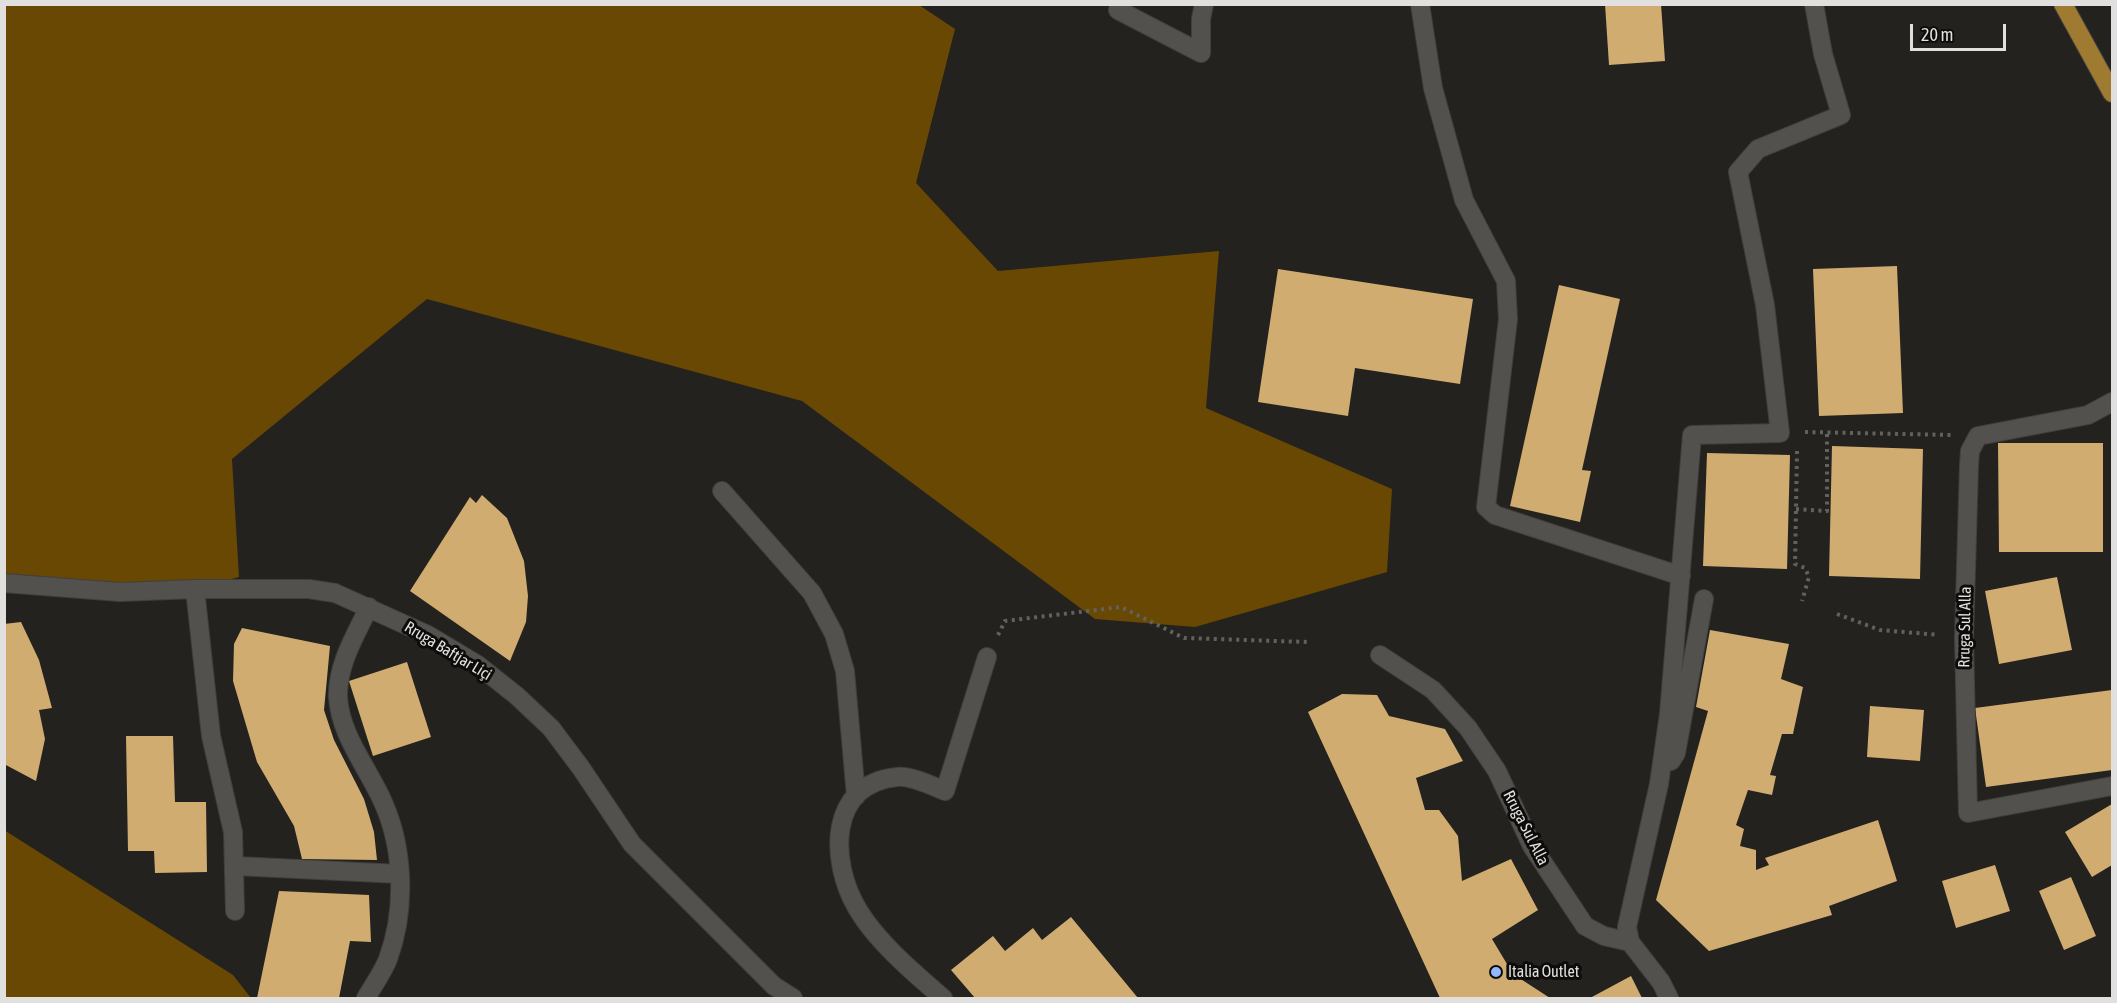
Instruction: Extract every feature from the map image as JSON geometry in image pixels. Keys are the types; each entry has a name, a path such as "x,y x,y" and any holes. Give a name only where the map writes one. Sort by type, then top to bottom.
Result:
{"main road":[{"path":"2063,4 2112,93"}],"street":[{"path":"1118,10 1201,52 1201,19 1204,4"},
{"path":"1420,4 1433,88 1464,200 1506,281 1508,319 1486,507 1495,515 1681,576"},
{"path":"1669,999 1661,982 1630,942 1627,927 1659,784 1674,674 1692,435 1780,433 1765,305 1738,172 1758,149 1842,115 1823,54 1814,4"},
{"name":"Rruga Sul Alla","path":"2112,402 2088,415 1978,436 1970,451 1969,465 1964,638 1968,813 2112,786"},
{"path":"722,491 812,593 834,634 845,671 856,796"},
{"name":"Rruga Baftjar Liçi","path":"4,583 120,592 195,589 309,589 335,593 428,635 478,665 517,696 550,728 581,768 632,844 774,986 793,998"},
{"path":"195,589 211,736 233,832 236,866 235,910"},
{"path":"1659,784 1676,753 1704,598"},
{"path":"366,999 388,959 401,903 400,874 384,803 347,729 338,697 342,668 369,607"},
{"name":"Rruga Sul Alla","path":"1380,655 1433,690 1468,728 1497,771 1532,846 1585,926 1604,936 1630,942"},
{"path":"943,999 876,932 858,909 841,874 837,842 844,814 856,796 877,782 899,776 945,790 987,657"},
{"path":"236,866 400,874"}],"path":[{"path":"1816,431 1935,434"},
{"path":"1796,509 1827,511 1827,432"},
{"path":"1780,433 1781,444 1797,445 1795,564 1805,568 1809,577 1802,601"},
{"path":"1005,621 1121,607 1184,638 1308,642"},
{"path":"1837,614 1880,630 1964,638"}],"shaded area":[{"path":"5,5 919,5 955,29 916,183 998,271 1219,251 1206,408 1392,489 1387,572 1195,627 1095,619 802,401 427,299 232,459 239,577 195,589 5,583"},
{"path":"4,830 233,975 251,998 5,998"}],"building":[{"path":"1605,4 1661,4 1665,61 1609,65"},
{"path":"1897,266 1903,413 1819,416 1813,269"},
{"path":"1278,269 1473,299 1460,384 1355,368 1348,416 1258,402"},
{"path":"1559,285 1620,299 1582,470 1591,471 1580,522 1510,506"},
{"path":"1998,443 2103,443 2103,552 1999,552"},
{"path":"1832,446 1923,449 1920,579 1829,576"},
{"path":"1707,453 1790,455 1787,569 1703,566"},
{"path":"482,495 507,518 524,561 528,596 526,622 510,661 410,591 470,497 476,503"},
{"path":"2057,577 2072,650 1999,664 1985,591"},
{"path":"21,622 39,660 52,708 39,710 45,739 36,781 4,764 4,624"},
{"path":"242,628 330,646 324,710 334,740 364,799 374,832 377,860 302,859 294,826 257,762 233,681 234,644"},
{"path":"1710,630 1789,644 1781,679 1803,687 1793,734 1782,734 1770,775 1776,776 1772,795 1748,790 1736,825 1744,829 1740,846 1756,850 1756,870 1769,865 1765,858 1878,820 1897,881 1829,906 1832,915 1709,951 1656,900 1708,711 1696,707"},
{"path":"407,662 431,737 373,756 349,681"},
{"path":"2112,690 2112,770 1986,787 1975,708"},
{"path":"1342,694 1377,695 1389,716 1445,729 1463,761 1416,778 1425,810 1439,810 1458,836 1462,881 1511,859 1538,910 1492,939 1513,974 1550,998 1440,998 1308,712"},
{"path":"1870,706 1924,710 1920,761 1867,757"},
{"path":"126,736 173,736 175,802 206,802 207,872 155,873 154,851 128,851"},
{"path":"2112,804 2112,865 2092,877 2065,832"},
{"path":"1995,865 2010,911 1956,928 1942,881"},
{"path":"2071,877 2096,936 2064,950 2039,891"},
{"path":"279,891 369,895 371,942 350,941 339,998 257,998"},
{"path":"1071,917 1138,998 975,998 951,970 993,936 1005,951 1033,928 1042,940"},
{"path":"1631,976 1642,998 1590,998"}],"place":[{"name":"Italia Outlet","path":"1496,972"}]}
